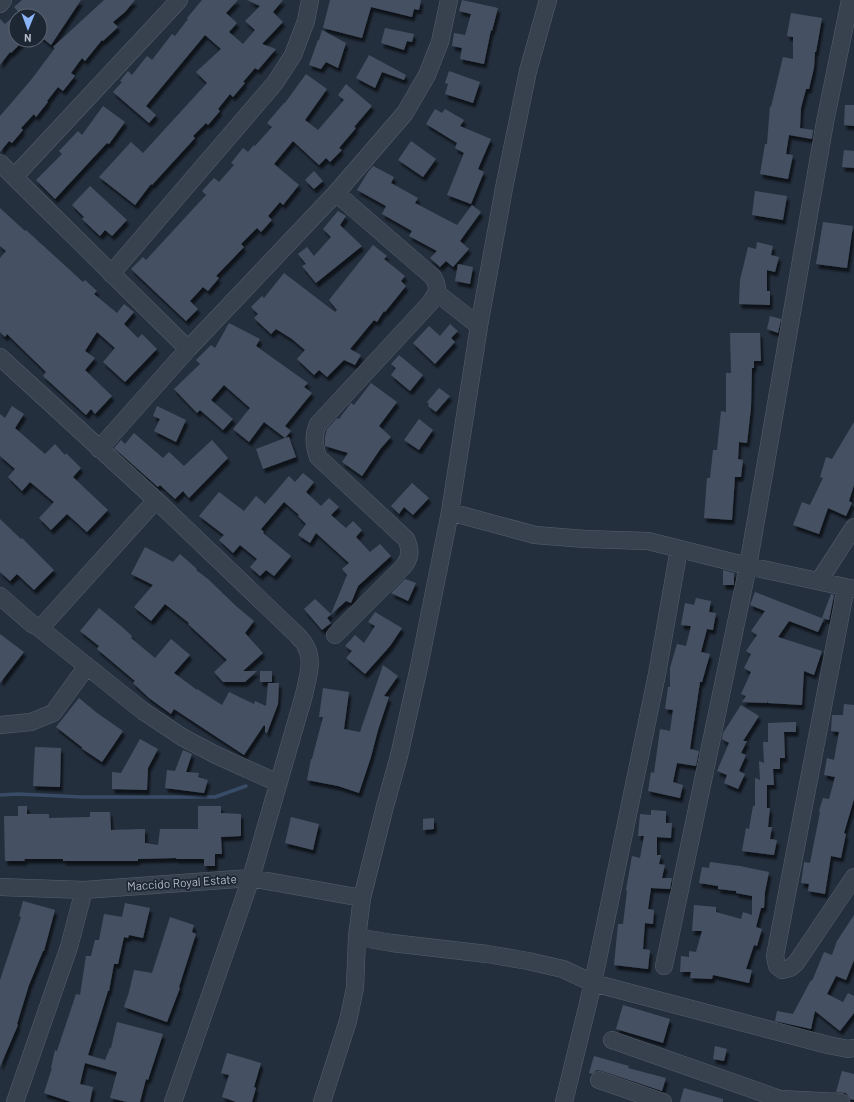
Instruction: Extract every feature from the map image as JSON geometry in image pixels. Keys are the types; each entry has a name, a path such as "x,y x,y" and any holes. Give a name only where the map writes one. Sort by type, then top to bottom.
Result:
{"street":[{"path":"0,4 3,0"},
{"path":"15,176 179,0"},
{"path":"111,274 275,83 293,55 306,21 310,0"},
{"path":"99,449 188,349 336,193 405,113 429,68 440,42 449,0"},
{"path":"322,1102 348,1021 355,988 356,937 362,898 399,756 419,667 450,512 479,326 504,188 528,71 548,0"},
{"path":"664,966 748,566 824,130 850,0"},
{"path":"0,163 15,176 111,274 188,349"},
{"path":"335,635 403,567 409,560 409,552 406,539 318,457 314,446 314,434 318,424 430,303 437,293 437,284 433,277 336,193"},
{"path":"437,293 479,326"},
{"path":"0,356 156,500 298,636 306,646 309,658 309,671 304,695 251,878 173,1102"},
{"path":"38,627 46,623 156,500"},
{"path":"450,512 535,535 585,539 648,541 748,566 850,588 775,956 777,966 782,970 790,968 796,963 854,877"},
{"path":"820,581 854,527"},
{"path":"564,1102 593,983 657,674 678,548"},
{"path":"0,596 32,624 38,627 143,711 182,737 216,755 278,783"},
{"path":"0,725 31,722 53,713 87,666"},
{"name":"Maccido Royal Estate","path":"0,887 84,890 251,878 362,898"},
{"path":"15,1102 69,947 84,890"},
{"path":"356,937 528,961 563,969 593,983 828,1045 852,1049"},
{"path":"612,1040 779,1101 841,1102"},
{"path":"599,1080 663,1102"}],"building":[{"path":"22,0 81,0 51,45 48,43 48,8 14,7"},
{"path":"104,0 135,0 125,12 113,22 118,27 103,41 102,40 85,61 82,58 71,73 75,76 63,91 58,87 36,117 34,114 21,128 23,130 12,143 9,141 0,152 0,116 31,80 55,48 53,47"},
{"path":"202,0 238,0 226,13 237,23 229,32 243,44 255,30 245,21 260,6 247,0 283,0 273,12 283,22 262,44 276,49 258,70 255,68 233,97 230,94 218,109 220,111 208,125 206,123 193,136 195,138 152,185 151,184 135,205 99,177 131,142 143,153 207,83 196,72 221,49 205,35 146,106 156,115 149,123 113,92 122,82 120,81 128,71 132,75 147,56 152,60 172,34 175,36 188,19 187,18"},
{"path":"330,0 421,0 419,10 414,9 412,17 371,7 362,38 323,28"},
{"path":"462,0 498,8 492,31 491,30 484,64 460,59 462,48 452,46 454,33 465,35 471,14 459,11"},
{"path":"791,13 822,18 815,52 814,68 809,89 806,89 801,108 800,128 813,130 812,139 789,135 786,154 793,155 788,179 760,174 765,144 767,144 770,106 771,107 783,57 793,59 793,37 787,36"},
{"path":"0,19 5,24 8,21 8,48 16,48 11,53 10,52 0,65"},
{"path":"385,28 414,34 412,42 407,41 404,50 381,43"},
{"path":"322,30 346,43 338,68 326,62 321,69 309,65"},
{"path":"369,55 406,75 404,80 382,72 375,88 356,78"},
{"path":"449,71 480,82 473,103 445,94 448,84 445,83"},
{"path":"306,74 327,89 305,120 318,130 344,100 338,95 346,84 372,106 339,148 342,150 330,162 326,158 319,165 293,141 274,164 299,185 283,205 280,202 268,216 272,220 261,232 257,228 241,244 244,247 216,276 219,278 208,291 203,287 190,301 198,309 186,321 131,269 143,257 146,260 206,195 202,191 214,178 219,182 234,165 231,163 243,148 248,152 254,145 255,146 272,127 267,123 285,103"},
{"path":"845,105 854,105 854,126 844,125"},
{"path":"103,106 125,122 109,144 107,143 55,199 36,180 62,154 59,151 78,131 82,135"},
{"path":"435,109 442,113 445,109 464,120 460,126 491,139 478,169 484,172 471,204 447,195 464,153 455,148 457,143 426,124"},
{"path":"411,141 436,159 423,177 398,160"},
{"path":"844,150 854,151 854,168 842,167"},
{"path":"373,166 394,177 391,183 418,198 415,203 457,225 472,205 481,212 460,241 469,249 453,267 446,261 440,267 430,258 437,251 409,236 412,231 382,214 386,206 357,190"},
{"path":"314,171 323,181 314,189 305,180"},
{"path":"90,186 127,220 112,236 105,230 100,236 82,219 84,217 72,205"},
{"path":"755,191 787,196 783,220 752,215"},
{"path":"0,208 83,282 85,280 97,291 94,294 117,313 124,304 134,312 124,324 138,338 142,334 157,349 125,382 103,362 115,348 97,332 85,351 95,358 85,370 112,396 95,414 91,409 86,415 43,376 46,372 7,334 5,337 0,332 0,258 6,251 0,246"},
{"path":"338,211 346,216 340,225 362,246 316,283 302,266 306,264 298,254 307,247 314,256 331,237 323,229"},
{"path":"823,222 853,226 847,268 816,264"},
{"path":"757,242 773,246 771,255 779,257 775,272 767,270 767,291 770,291 770,305 739,304 740,280 748,247 756,249"},
{"path":"373,245 387,256 384,259 405,276 401,281 406,286 385,312 384,311 377,322 374,320 350,349 361,355 355,365 344,360 327,377 319,370 314,375 297,359 305,350 292,339 276,329 271,334 254,318 258,314 251,307 262,296 264,298 284,273 335,312 337,310 329,300"},
{"path":"458,264 473,267 470,284 455,281"},
{"path":"770,316 781,319 778,333 767,329"},
{"path":"229,323 260,339 256,346 308,383 304,387 312,393 285,426 291,431 285,438 264,422 249,442 233,429 250,408 224,385 211,400 233,419 223,430 200,410 197,413 174,389 200,364 196,360 211,345 215,348"},
{"path":"450,324 458,331 451,338 455,342 435,364 413,343 429,326 440,336"},
{"path":"730,333 760,333 761,361 754,361 754,368 752,368 751,408 747,443 739,442 738,459 743,460 741,477 735,477 732,520 704,518 707,478 710,478 713,450 717,450 721,411 726,412 726,373 731,373"},
{"path":"399,355 423,375 410,391 391,375 396,368 391,364"},
{"path":"371,383 397,402 379,426 391,437 381,448 362,476 342,462 348,453 325,446 325,437 327,429 337,418 339,419 351,403 354,405"},
{"path":"439,388 450,396 436,412 428,406 429,404 427,402"},
{"path":"12,406 24,414 15,428 45,454 55,444 65,455 66,453 81,468 73,477 108,510 87,532 67,514 51,530 39,518 54,502 30,482 22,491 8,477 15,469 0,456 0,414 5,418"},
{"path":"157,406 186,420 176,442 154,431 160,419 153,416"},
{"path":"419,419 433,430 419,450 404,440"},
{"path":"854,422 854,485 849,501 852,503 846,516 828,508 819,534 793,525 802,502 810,505 823,478 820,477 826,457 832,459"},
{"path":"134,433 163,458 169,452 184,466 212,440 228,458 189,498 183,491 175,499 160,485 158,487 114,448 121,440 125,444"},
{"path":"289,437 296,457 263,469 256,449"},
{"path":"303,473 314,482 306,492 321,506 329,498 339,507 331,515 346,528 353,521 362,530 356,537 370,552 380,544 391,556 358,586 351,603 346,601 327,618 331,623 322,630 304,609 315,599 331,614 347,575 342,569 349,563 316,533 310,543 298,535 306,524 298,516 299,515 284,502 261,529 264,532 263,533 291,556 274,576 266,570 260,576 250,567 257,559 240,545 233,553 219,540 224,535 199,516 219,492 244,511 256,496 265,504 289,476 295,482"},
{"path":"412,483 429,498 413,515 404,507 399,514 391,506"},
{"path":"0,519 21,539 22,538 54,570 34,590 17,574 10,581 0,572"},
{"path":"145,547 173,562 180,554 254,621 245,633 263,653 243,671 257,671 245,682 223,682 214,672 227,660 188,624 189,623 165,604 151,621 134,607 153,585 131,574"},
{"path":"723,570 734,573 734,585 723,585"},
{"path":"405,579 416,583 408,601 391,593"},
{"path":"755,592 824,619 818,632 789,621 778,637 822,651 814,675 804,671 802,705 768,703 768,701 767,703 742,702 746,696 741,694 751,672 744,668 751,654 746,651 757,635 751,631 765,611 750,605"},
{"path":"831,594 834,595 829,620 822,618"},
{"path":"696,598 711,601 709,612 716,613 713,630 707,629 701,652 710,654 702,682 700,682 690,749 699,751 696,766 677,763 673,782 683,785 680,798 648,791 651,772 654,773 660,729 670,731 673,710 665,709 668,687 670,687 670,668 677,644 686,646 691,626 681,625 685,603 694,605"},
{"path":"99,608 155,658 171,639 190,655 174,673 197,690 222,705 229,692 254,704 255,701 266,706 268,683 279,683 278,704 267,733 265,732 264,725 244,755 174,709 171,714 149,698 133,683 135,681 97,649 99,646 80,631"},
{"path":"375,612 402,628 390,646 365,674 346,658 352,651 345,646 355,635 364,643 375,626 368,622"},
{"path":"0,634 24,652 0,683"},
{"path":"383,665 398,676 384,696 389,697 359,793 338,786 307,780 311,759 323,717 319,717 323,688 349,692 344,729 360,732"},
{"path":"260,671 272,671 272,682 260,682"},
{"path":"79,698 97,713 123,731 102,762 81,748 83,748 56,727"},
{"path":"844,704 854,705 854,799 844,833 846,834 841,858 831,856 825,894 808,891 809,884 801,883 804,862 810,863 819,811 823,798 829,799 835,777 824,775 827,758 834,760 839,732 831,731 832,715 843,715"},
{"path":"741,705 759,716 743,741 747,741 741,753 746,755 739,771 745,774 738,789 724,783 727,775 717,771 729,743 722,739 723,733"},
{"path":"796,722 796,732 784,732 785,758 780,758 780,769 773,769 774,785 767,785 767,808 770,808 768,827 772,827 770,839 777,840 774,855 742,851 746,828 749,829 753,806 755,806 755,778 760,780 759,761 764,763 763,742 768,742 768,723"},
{"path":"140,739 158,749 148,768 147,790 112,789 112,772 121,773"},
{"path":"35,747 61,748 60,787 33,786"},
{"path":"183,750 192,754 186,772 199,773 198,777 208,780 204,793 165,788 167,770 175,771"},
{"path":"18,806 27,806 27,814 49,814 49,818 90,817 90,812 110,812 111,830 145,829 145,843 158,845 160,829 198,829 198,806 221,806 221,813 241,814 241,836 221,837 222,854 215,854 215,866 204,866 204,859 176,858 138,859 138,861 63,861 63,859 24,859 25,861 5,861 4,816 18,816"},
{"path":"651,810 666,811 666,823 672,823 671,838 657,837 657,855 661,855 659,864 665,865 662,878 672,878 670,889 651,888 648,909 654,910 653,924 645,923 643,949 650,950 648,969 614,965 618,924 623,924 626,890 632,856 640,858 644,836 638,836 640,814 651,815"},
{"path":"291,817 319,824 313,850 285,843"},
{"path":"434,818 434,829 423,830 423,819"},
{"path":"710,862 769,872 765,892 764,908 761,908 756,927 762,929 757,946 754,945 746,969 752,970 749,983 713,975 712,979 690,978 691,972 680,972 681,956 689,957 689,951 696,952 702,931 692,931 694,905 716,907 716,912 741,919 743,912 752,915 752,896 736,893 736,891 718,889 718,886 699,883 702,867 709,868"},
{"path":"23,901 55,910 44,951 29,985 17,1024 18,1025 0,1067 0,980 21,917 19,916"},
{"path":"125,903 150,908 143,938 129,935 128,938 124,937 118,964 114,964 109,991 88,1055 105,1060 111,1048 117,1022 163,1034 148,1080 146,1079 140,1102 127,1102 110,1098 117,1072 85,1063 80,1084 93,1087 90,1102 71,1102 44,1093 52,1068 55,1050 57,1051 76,994 80,995 86,956 91,956 95,940 99,940 104,914 122,917"},
{"path":"854,915 854,960 846,980 836,976 827,994 843,1002 848,993 854,996 854,1013 840,1031 815,1011 811,1029 775,1021 777,1011 793,1014 811,980 812,981 824,952 832,955 837,941"},
{"path":"170,917 194,925 192,932 196,934 179,987 180,988 167,1022 124,1007 134,970 152,973"},
{"path":"623,1005 670,1019 663,1043 616,1029"},
{"path":"715,1046 727,1049 724,1061 713,1059"},
{"path":"227,1053 261,1063 254,1087 256,1088 252,1102 236,1102 222,1097 229,1075 221,1073"},
{"path":"594,1056 629,1066 628,1068 666,1078 662,1091 602,1071 597,1070 592,1074 589,1073"},
{"path":"842,1071 854,1074 854,1100 850,1099 846,1093 836,1092"},
{"path":"684,1088 723,1099 723,1102 680,1102"}],"waterway":[{"path":"0,795 18,794 82,797 215,797 246,786"}]}
